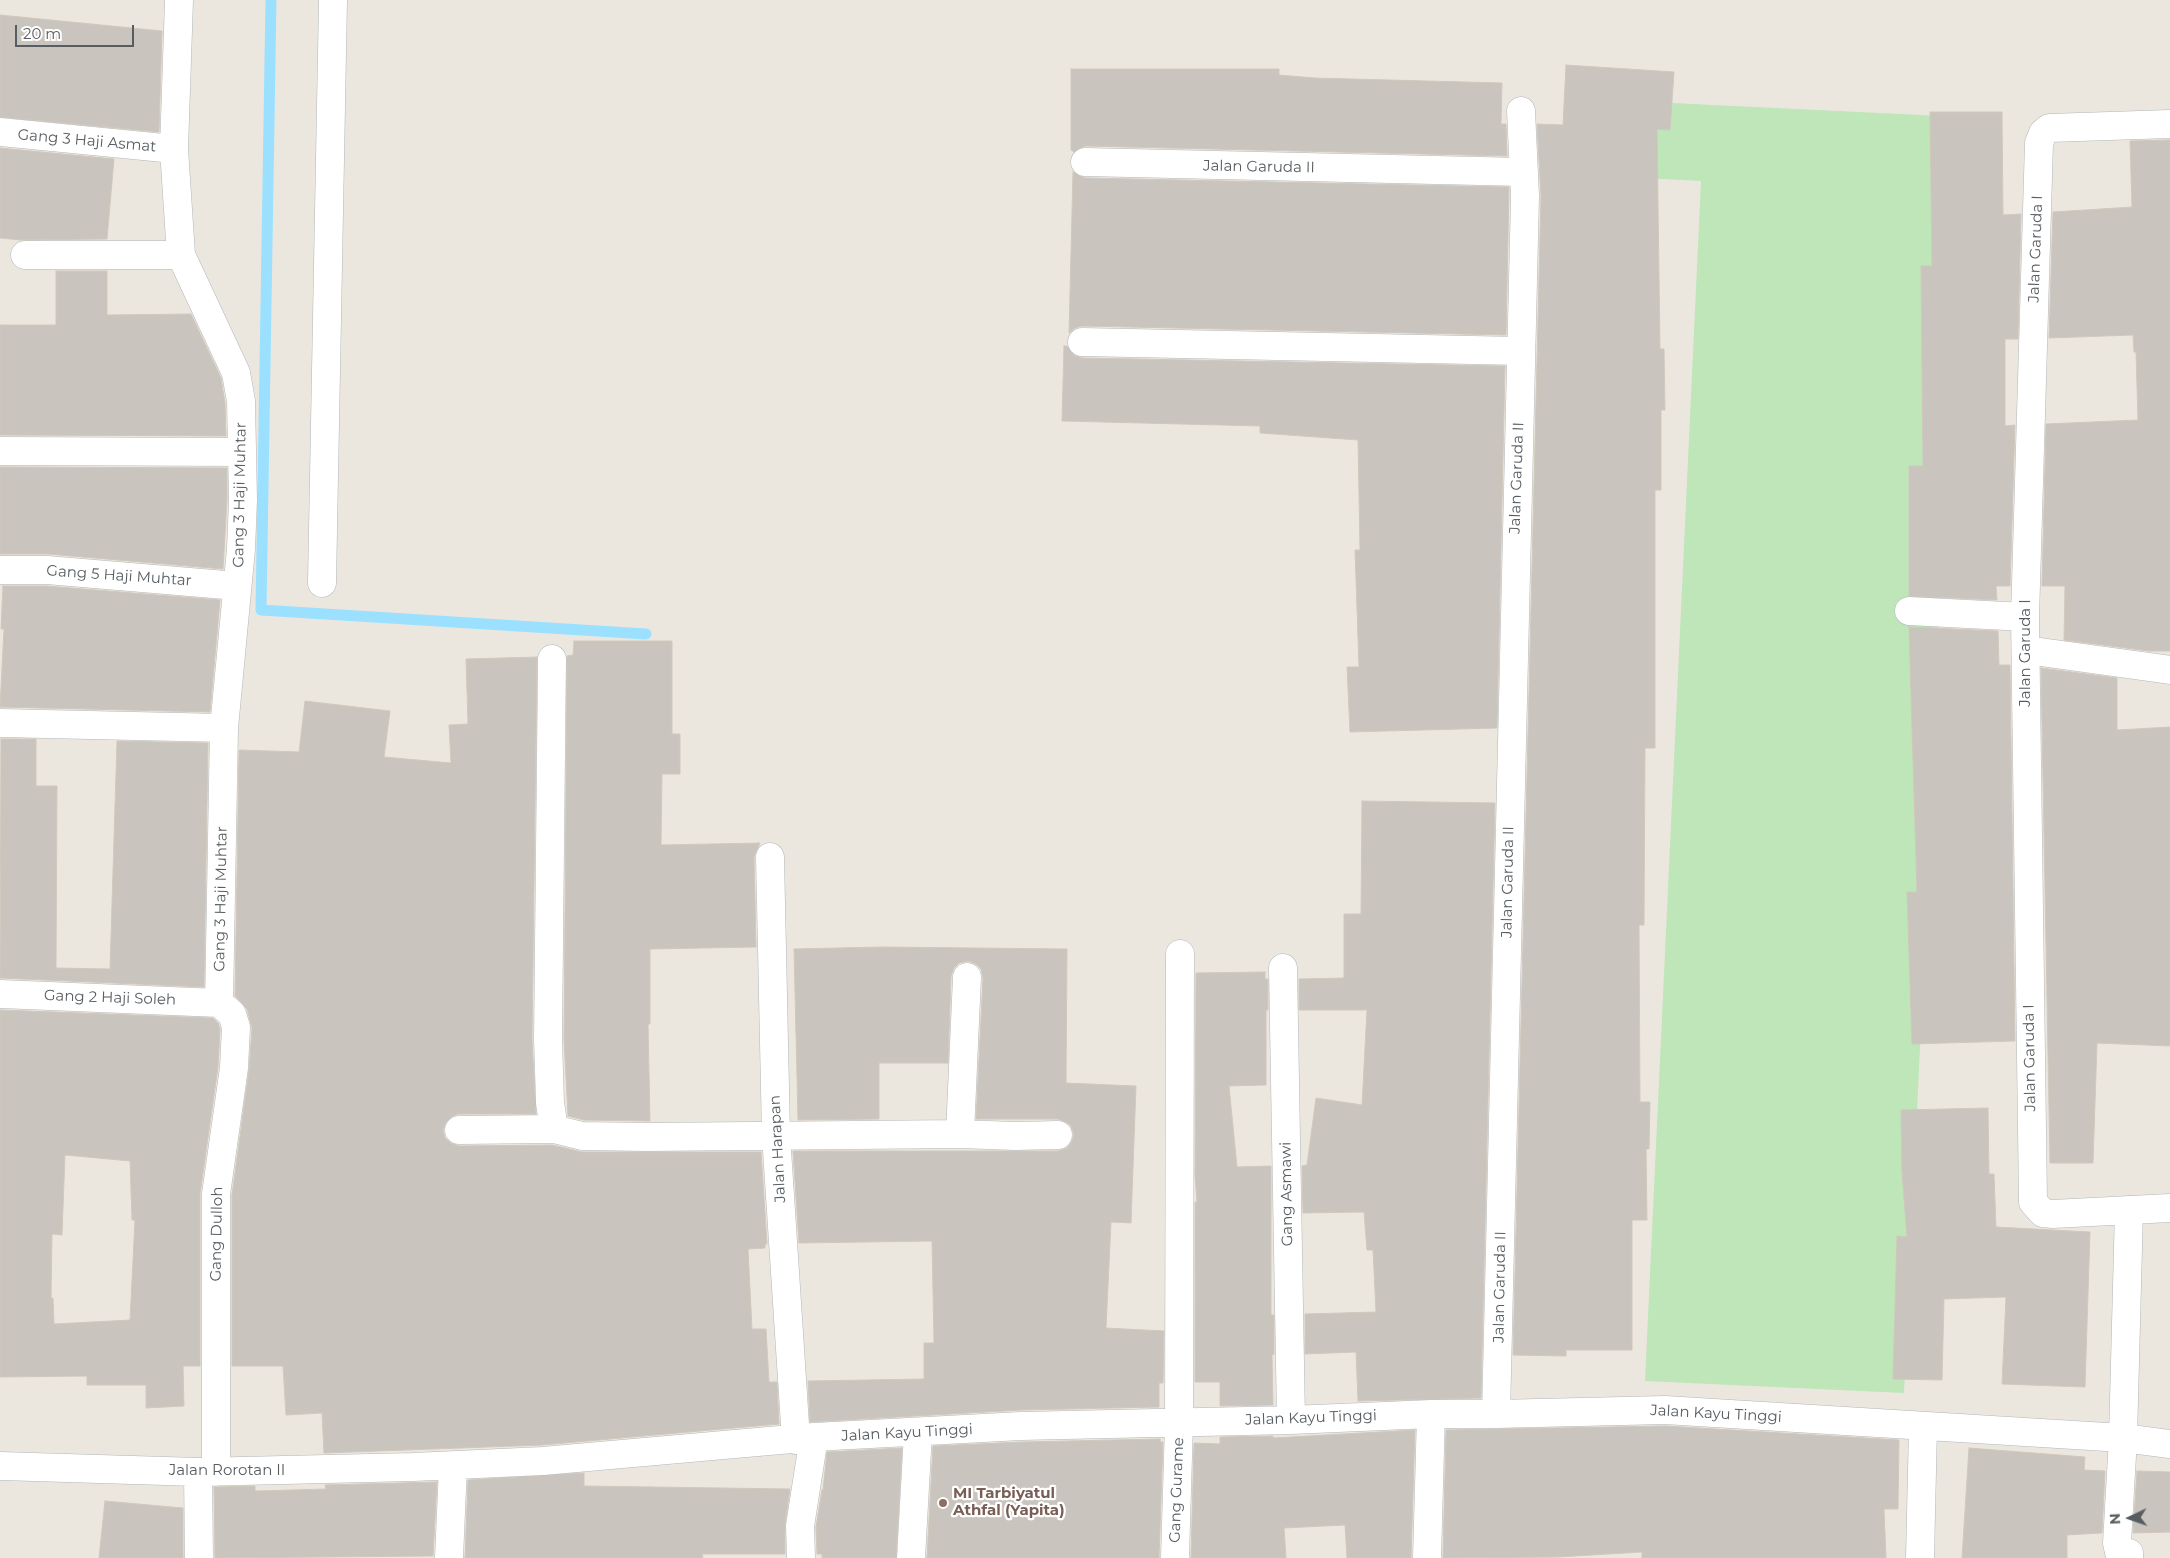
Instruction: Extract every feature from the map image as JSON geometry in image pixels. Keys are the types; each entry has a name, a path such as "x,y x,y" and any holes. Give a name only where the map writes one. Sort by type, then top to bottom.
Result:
{"street":[{"name":"Gang 3 Haji Muhtar","path":"179,0 174,149 181,255 236,373 241,401 242,550 224,728 219,1003"},
{"path":"322,583 333,0"},
{"name":"Jalan Garuda II","path":"1496,1414 1525,196 1521,111"},
{"name":"Jalan Garuda I","path":"2170,124 2049,128 2043,133 2039,143 2024,616 2033,1202 2043,1213 2170,1208"},
{"name":"Gang 3 Haji Asmat","path":"0,132 174,149"},
{"name":"Jalan Garuda II","path":"1085,162 1523,172"},
{"path":"25,255 181,255"},
{"path":"1082,342 1520,351"},
{"path":"0,452 242,452"},
{"name":"Gang 5 Haji Muhtar","path":"0,570 47,570 238,586"},
{"path":"1909,611 2024,616"},
{"path":"2026,650 2170,670"},
{"path":"552,660 548,1039 550,1103 554,1129"},
{"path":"0,722 224,728"},
{"name":"Jalan Harapan","path":"770,857 776,1135 805,1439 800,1526 801,1558"},
{"name":"Gang Gurame","path":"1175,1558 1179,1423 1180,954"},
{"name":"Gang Asmawi","path":"1283,968 1291,1420"},
{"path":"960,1134 967,977"},
{"name":"Gang 2 Haji Soleh","path":"0,994 219,1003"},
{"name":"Gang Dulloh","path":"199,1558 207,1472 216,1194 234,1068 236,1027 232,1014 219,1003"},
{"path":"459,1130 554,1129 582,1136 1058,1135"},
{"path":"2129,1210 2123,1438 2117,1543 2119,1552 2129,1553 2129,1558"},
{"name":"Jalan Kayu Tinggi","path":"453,1466 543,1461 805,1439 1021,1426 1291,1420 1431,1414 1665,1410 2123,1438 2170,1444"},
{"path":"1427,1558 1431,1414"},
{"path":"1920,1558 1923,1427"},
{"path":"910,1558 918,1432"},
{"name":"Jalan Rorotan II","path":"0,1466 207,1472 453,1466"},
{"path":"449,1558 453,1466"}],"green space":[{"path":"1568,98 1963,117 1904,1393 1645,1381 1701,181 1564,174"}],"building":[{"path":"0,15 162,31 159,132 0,117"},
{"path":"1566,65 1674,72 1670,130 1657,129 1660,349 1664,349 1665,410 1661,410 1661,490 1655,490 1655,748 1645,748 1644,925 1639,925 1640,1102 1650,1102 1649,1149 1646,1149 1647,1220 1632,1220 1632,1350 1566,1350 1566,1356 1513,1355 1541,196 1537,124 1563,125"},
{"path":"1071,69 1279,69 1279,75 1315,78 1502,83 1501,124 1506,124 1507,156 1085,146 1074,152 1071,150"},
{"path":"1930,112 2002,112 2003,215 2021,214 2018,339 2005,339 2005,426 2015,425 2010,586 1996,586 1997,600 1909,596 1909,466 1923,466 1921,266 1932,266"},
{"path":"2170,140 2170,651 2149,651 2064,640 2065,586 2042,586 2046,424 2138,420 2136,352 2134,352 2133,335 2049,338 2053,212 2132,207 2130,141"},
{"path":"0,148 114,159 107,239 21,240 0,238"},
{"path":"1073,172 1085,178 1509,187 1506,335 1082,326 1075,328 1069,333"},
{"path":"56,271 107,271 107,315 191,314 221,378 225,403 226,436 0,435 0,325 56,325"},
{"path":"1064,346 1067,346 1074,355 1082,358 1505,366 1497,728 1350,732 1347,667 1359,667 1355,550 1360,550 1358,440 1260,433 1260,426 1062,421"},
{"path":"0,467 227,468 223,569 48,554 0,554"},
{"path":"3,586 46,586 220,600 210,712 0,707 4,629 1,629"},
{"path":"1909,627 1998,631 1999,665 2010,665 2015,1041 1912,1044 1907,892 1917,892"},
{"path":"574,641 672,641 672,734 680,734 680,774 662,774 661,845 760,843 754,857 756,947 650,949 650,1024 648,1024 650,1121 584,1120 568,1116 564,1039 567,656 573,655"},
{"path":"537,657 532,1039 536,1114 458,1114 446,1122 443,1130 445,1138 459,1146 552,1145 582,1152 761,1152 767,1244 765,1244 765,1248 748,1249 752,1329 766,1329 769,1382 777,1382 779,1424 542,1445 324,1453 322,1413 286,1415 283,1366 232,1366 232,1195 249,1070 252,1028 247,1009 235,996 239,750 299,752 305,701 390,711 384,757 451,763 449,725 468,724 466,659"},
{"path":"2041,668 2117,678 2117,730 2170,727 2170,1046 2097,1043 2093,1163 2050,1163"},
{"path":"1,739 36,739 36,786 57,786 56,968 110,969 117,741 208,743 204,987 0,978"},
{"path":"1362,801 1495,803 1481,1398 1358,1401 1356,1352 1305,1354 1305,1314 1376,1312 1373,1250 1367,1250 1364,1212 1303,1213 1302,1166 1307,1165 1316,1098 1362,1105 1367,1010 1299,1010 1299,979 1344,978 1344,914 1361,914"},
{"path":"882,947 1067,949 1066,1083 1136,1086 1131,1223 1111,1222 1106,1328 1164,1331 1163,1383 1159,1383 1159,1407 1021,1410 810,1422 808,1381 924,1379 924,1343 934,1343 932,1241 799,1243 793,1151 1058,1151 1067,1148 1074,1135 1071,1126 1058,1119 976,1119 983,978 981,969 976,964 968,961 959,963 954,968 951,976 948,1063 879,1063 879,1119 798,1120 794,949"},
{"path":"1265,972 1265,979 1268,979 1266,1085 1229,1086 1237,1167 1271,1166 1271,1315 1274,1315 1274,1354 1272,1355 1273,1405 1220,1406 1220,1382 1195,1382 1195,1202 1197,1202 1195,1176 1196,973"},
{"path":"0,1010 213,1018 218,1023 220,1029 218,1067 200,1194 200,1366 183,1366 184,1406 146,1408 146,1385 87,1385 87,1376 0,1377","holes":["65,1155 130,1161 132,1220 135,1220 130,1320 54,1324 53,1298 51,1298 52,1234 62,1235"]},
{"path":"1988,1108 1989,1174 1994,1174 1996,1227 2090,1232 2085,1387 2002,1384 2006,1297 1944,1299 1942,1380 1893,1379 1897,1236 1907,1237 1902,1171 1901,1110"},
{"path":"1665,1426 1899,1440 1898,1509 1884,1509 1886,1558 1642,1558 1642,1552 1558,1557 1443,1558 1446,1430"},
{"path":"1415,1430 1411,1558 1347,1558 1345,1525 1284,1528 1286,1558 1191,1558 1194,1443 1220,1444 1220,1437 1273,1436 1273,1438"},
{"path":"1160,1439 1160,1442 1163,1442 1159,1558 927,1558 933,1446"},
{"path":"902,1448 896,1558 822,1558 822,1554 817,1554 816,1527 823,1490 827,1452"},
{"path":"1969,1448 2085,1457 2084,1470 2105,1471 2102,1533 2067,1535 2067,1558 1962,1558"},
{"path":"2137,1471 2170,1472 2170,1532 2133,1533"},
{"path":"584,1473 584,1486 790,1489 785,1524 785,1554 702,1554 703,1558 465,1558 468,1480"},
{"path":"437,1482 433,1556 215,1558 214,1487 255,1486 255,1491 326,1489 325,1485"},
{"path":"105,1501 183,1508 183,1558 99,1558"}],"waterway":[{"path":"271,0 261,610 646,634"}],"place":[{"name":"MI Tarbiyatul Athfal (Yapita)","path":"943,1503"}]}
